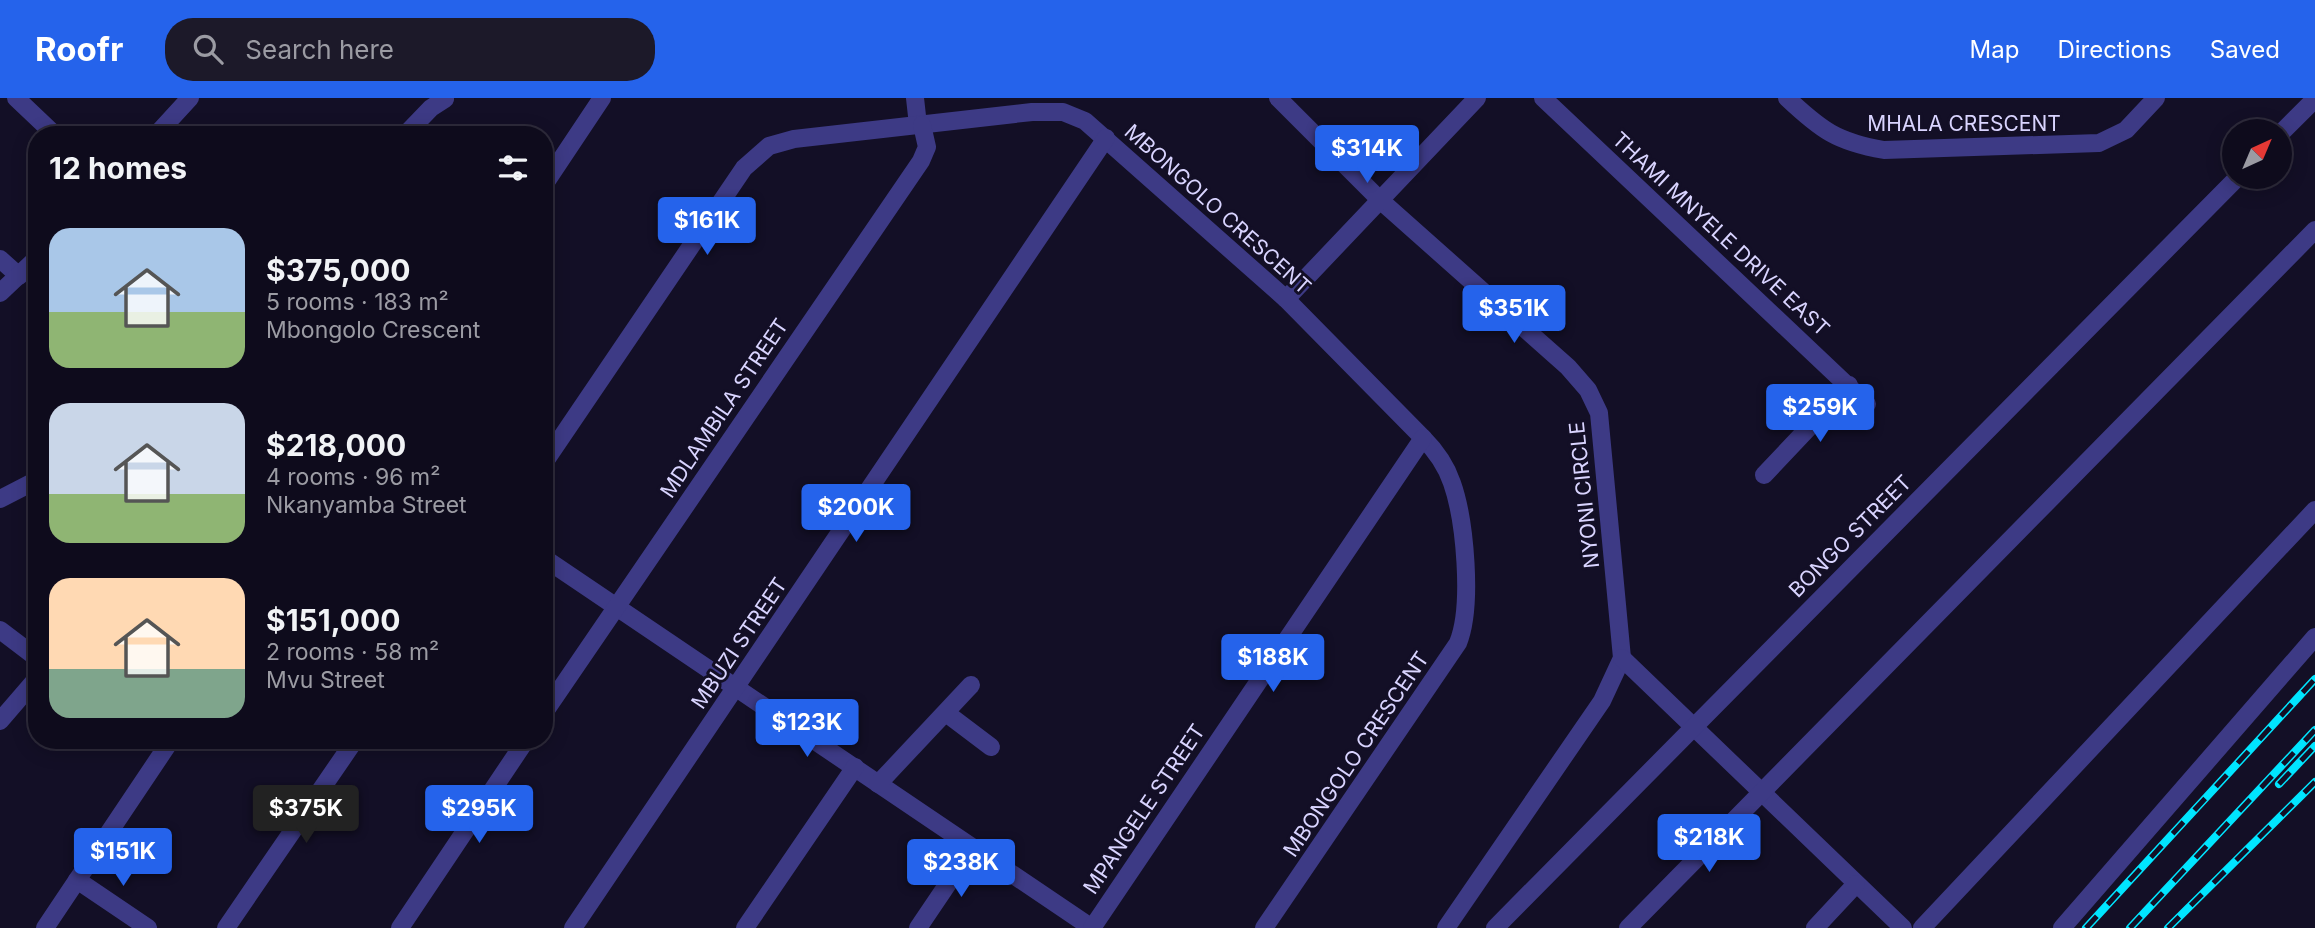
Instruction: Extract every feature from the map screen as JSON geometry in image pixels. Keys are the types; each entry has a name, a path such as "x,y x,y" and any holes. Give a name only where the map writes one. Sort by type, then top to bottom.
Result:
{"street":[{"path":"16,98 46,126"},
{"path":"164,126 190,98"},
{"path":"553,172 602,98"},
{"path":"915,98 927,147 960,121"},
{"name":"NYONI CIRCLE","path":"1278,98 1380,200 1568,367 1594,400 1603,432 1622,658 1602,701 1446,928"},
{"path":"1286,299 1477,98"},
{"name":"THAMI MNYELE DRIVE EAST","path":"1543,98 1867,404"},
{"name":"MHALA CRESCENT","path":"1787,98 1832,136 1851,144 1884,150 2077,146 2113,139 2156,98"},
{"path":"414,126 431,108 446,99"},
{"path":"426,126 446,99"},
{"path":"2292,122 2315,99"},
{"name":"MBONGOLO CRESCENT","path":"553,450 744,168 769,146 794,139 1032,112 1063,113 1085,121 1286,299 1423,438 1440,458 1455,494 1463,561 1465,609 1462,633 1452,654 1264,928"},
{"name":"MBUZI STREET","path":"573,928 1106,138"},
{"name":"MDLAMBILA STREET","path":"553,700 916,168 927,147"},
{"name":"BONGO STREET","path":"1495,928 2226,189"},
{"path":"1628,928 2315,230"},
{"path":"0,259 19,276"},
{"path":"0,293 28,267"},
{"path":"1764,475 1849,386"},
{"name":"MPANGELE STREET","path":"1092,928 1423,438"},
{"path":"0,499 28,485"},
{"path":"1922,928 2315,510"},
{"path":"553,564 1092,928"},
{"path":"1,633 28,652"},
{"path":"2062,928 2315,637"},
{"path":"1622,658 1903,928"},
{"path":"878,784 971,685"},
{"path":"0,721 28,688"},
{"path":"946,713 991,747"},
{"path":"45,928 161,749"},
{"path":"226,928 349,749"},
{"path":"400,928 520,749"},
{"path":"746,928 855,767"},
{"path":"918,928 972,848"},
{"path":"77,880 148,928"},
{"path":"1815,928 1856,884"}],"railway":[{"path":"2086,928 2315,679"},
{"path":"2130,928 2315,730"},
{"path":"2279,784 2315,746"},
{"path":"2168,928 2315,782"}]}
